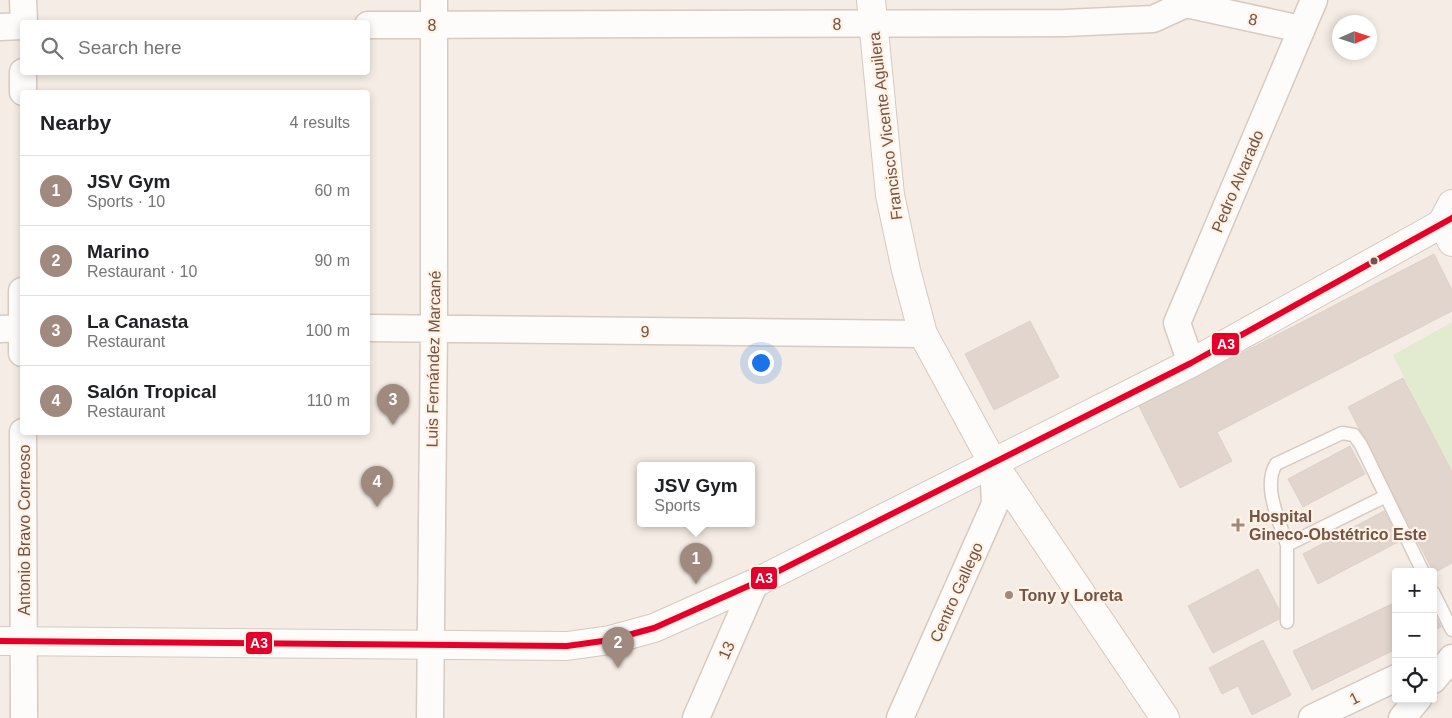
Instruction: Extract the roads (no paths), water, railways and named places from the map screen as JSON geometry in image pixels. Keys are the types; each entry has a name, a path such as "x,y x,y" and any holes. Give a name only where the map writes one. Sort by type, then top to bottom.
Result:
{"main road":[{"name":"Francisco Vicente Aguilera","path":"872,12 890,195 906,270 923,334 993,463 1165,718"},
{"path":"12,641 567,646 610,640 654,628 755,583 1191,363 1450,222"}],"street":[{"path":"23,0 24,20"},
{"name":"Pedro Alvarado","path":"1191,363 1177,323 1314,0"},
{"name":"8","path":"370,25 434,12 872,12 1065,23 1153,19 1187,2 1301,29"},
{"name":"Luis Fernández Marcané","path":"430,718 434,328 434,12"},
{"path":"0,26 20,26"},
{"path":"23,75 23,90"},
{"path":"0,329 20,328"},
{"name":"9","path":"370,328 923,334"},
{"name":"Antonio Bravo Correoso","path":"23,435 12,641 24,718"},
{"name":"Centro Gallego","path":"900,718 995,504 993,463"},
{"name":"13","path":"696,718 755,583"},
{"path":"1437,658 1452,651"},
{"path":"1437,675 1452,658"},
{"name":"1","path":"1312,718 1392,680"},
{"path":"1402,718 1415,703"}],"lane":[{"path":"1287,622 1287,545 1271,489 1271,473 1276,464 1342,433 1354,435 1361,445 1421,568"},
{"path":"1287,545 1386,496"},
{"path":"1437,600 1452,630"}],"place":[{"name":"La Canasta","path":"393,425"},
{"name":"Salón Tropical","path":"377,507"},
{"name":"Hospital Gineco-Obstétrico Este","path":"1238,525"},
{"name":"JSV Gym","path":"696,584"},
{"name":"Tony y Loreta","path":"1009,595"},
{"name":"Marino","path":"618,668"}]}
